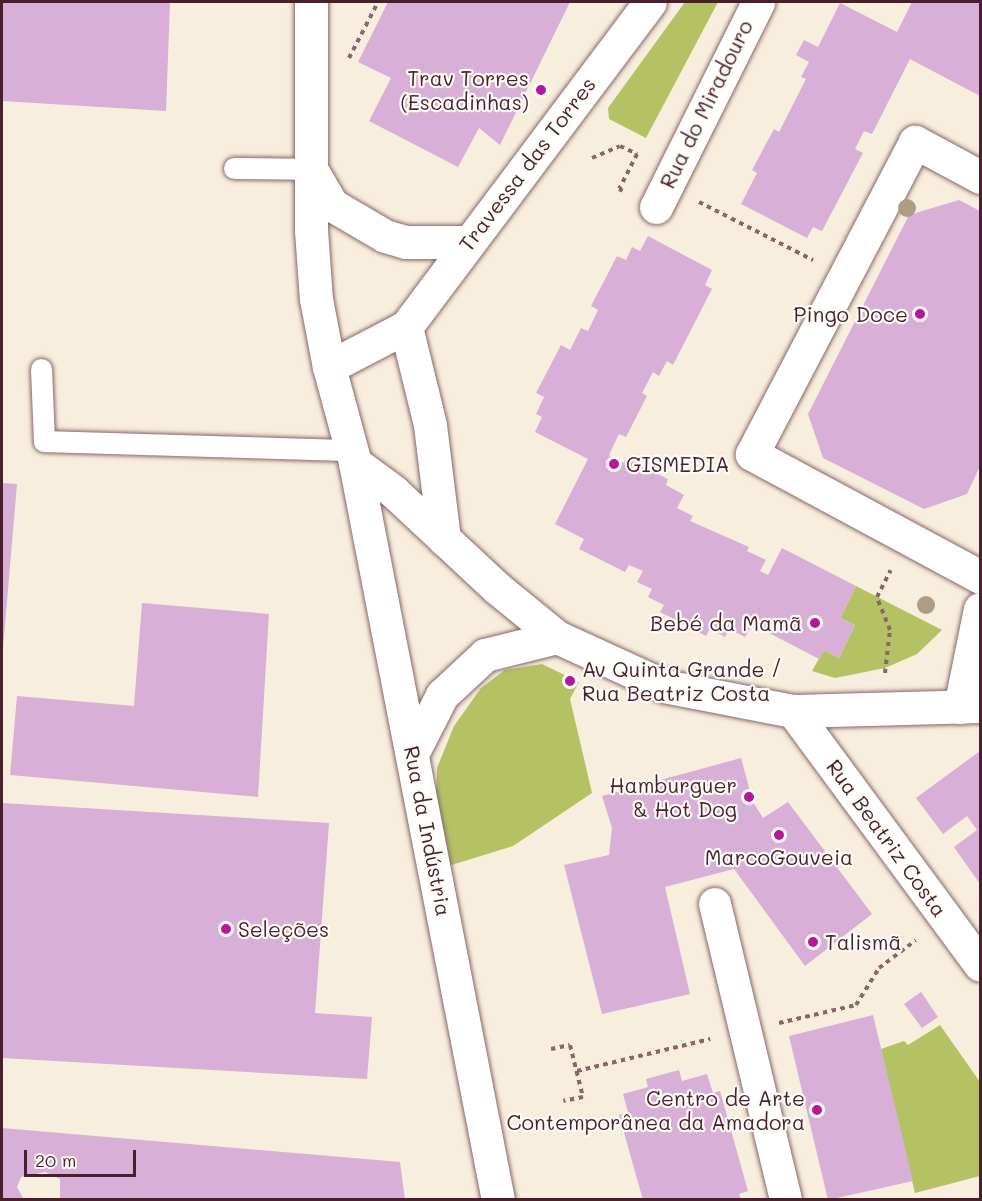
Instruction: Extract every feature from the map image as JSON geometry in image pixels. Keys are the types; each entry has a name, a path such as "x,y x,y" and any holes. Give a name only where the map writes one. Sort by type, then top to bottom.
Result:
{"street":[{"name":"Rua da Indústria","path":"311,2 313,61 311,169 316,299 329,367 354,457 498,1200"},
{"name":"Travessa das Torres","path":"329,367 406,327 467,242 650,2"},
{"name":"Rua do Miradouro","path":"661,196 758,2"},
{"path":"981,177 915,142 752,454 981,577"},
{"path":"311,169 332,205 385,236 406,242 467,242"},
{"path":"406,327 430,425 444,539"},
{"path":"354,457 497,588 557,637 664,686 793,711 970,706 981,609"},
{"path":"413,752 442,695 485,655 557,637"},
{"name":"Rua Beatriz Costa","path":"793,711 981,965"},
{"path":"715,904 786,1200"}],"lane":[{"path":"234,168 311,169"},
{"path":"41,369 44,441 354,457"}],"path":[{"path":"313,61 348,60 378,2"},
{"path":"592,158 620,146"},
{"path":"661,196 817,262"},
{"path":"878,597 890,630 885,668"},
{"path":"577,1071 856,1005 879,968 946,918"},
{"path":"552,1049 570,1045 583,1097 563,1101"}],"green space":[{"path":"685,2 718,2 646,138 609,119 608,108"},
{"path":"856,586 942,630 917,654 885,668 835,678 812,671 824,650 839,658 855,625 840,618"},
{"path":"542,664 579,682 570,699 592,793 513,846 445,867 436,807 437,768 454,726 481,688 505,670"},
{"path":"940,1025 980,1082 980,1176 915,1193 881,1049 904,1041 908,1045"}],"building":[{"path":"2,2 170,2 166,111 2,101"},
{"path":"388,2 570,2 500,145 479,128 458,167 369,121 391,78 358,62"},
{"path":"912,2 980,2 980,96 910,59 872,134 864,131 855,149 863,153 822,231 813,227 807,238 741,204 757,173 752,170 774,129 779,132 806,79 801,77 809,62 796,55 804,40 818,47 840,3 897,32"},
{"name":"Pingo Doce","path":"959,200 980,211 980,466 967,494 924,509 823,458 808,414 909,215"},
{"path":"648,236 712,270 705,285 712,289 673,365 667,361 659,376 653,372 642,393 647,396 626,437 619,434 609,455 624,463 626,458 668,479 666,485 684,495 677,508 693,516 690,521 749,547 747,551 766,560 760,571 768,575 782,548 856,586 840,618 855,625 839,658 824,650 819,659 752,624 745,637 729,629 725,637 710,629 706,636 660,612 664,605 648,597 652,589 637,582 643,571 629,565 625,572 579,549 584,539 555,524 588,459 535,432 542,417 536,414 544,397 536,393 561,345 570,350 581,328 588,331 598,310 591,306 617,256 626,260 632,247 640,251"},
{"path":"2,483 17,484 3,648 2,648"},
{"path":"142,603 269,614 258,797 10,775 17,696 134,706"},
{"path":"980,751 980,884 954,847 977,830 967,816 943,834 916,798"},
{"path":"741,758 753,802 763,818 788,802 872,914 805,966 734,869 665,887 690,994 602,1014 564,865 609,855 612,828 602,796"},
{"path":"2,803 329,823 315,1013 372,1017 367,1079 2,1058"},
{"path":"921,992 938,1017 922,1028 904,1004"},
{"path":"873,1015 913,1181 828,1200 789,1036"},
{"path":"679,1070 682,1081 707,1074 713,1093 720,1091 748,1191 739,1194 741,1200 643,1200 619,1115 628,1112 623,1094 648,1087 646,1079"},
{"path":"2,1128 400,1162 405,1200 60,1200 60,1179 45,1172 21,1177 17,1187 24,1200 2,1200"}],"place":[{"name":"Trav Torres (Escadinhas)","path":"541,90"},
{"name":"Pingo Doce","path":"920,314"},
{"name":"GISMEDIA","path":"614,464"},
{"name":"Bebé da Mamã","path":"815,623"},
{"name":"Av Quinta Grande / Rua Beatriz Costa","path":"570,681"},
{"name":"Hamburguer & Hot Dog","path":"749,797"},
{"name":"MarcoGouveia","path":"779,835"},
{"name":"Seleções","path":"226,929"},
{"name":"Talismã","path":"813,942"},
{"name":"Centro de Arte Contemporânea da Amadora","path":"817,1110"}]}
